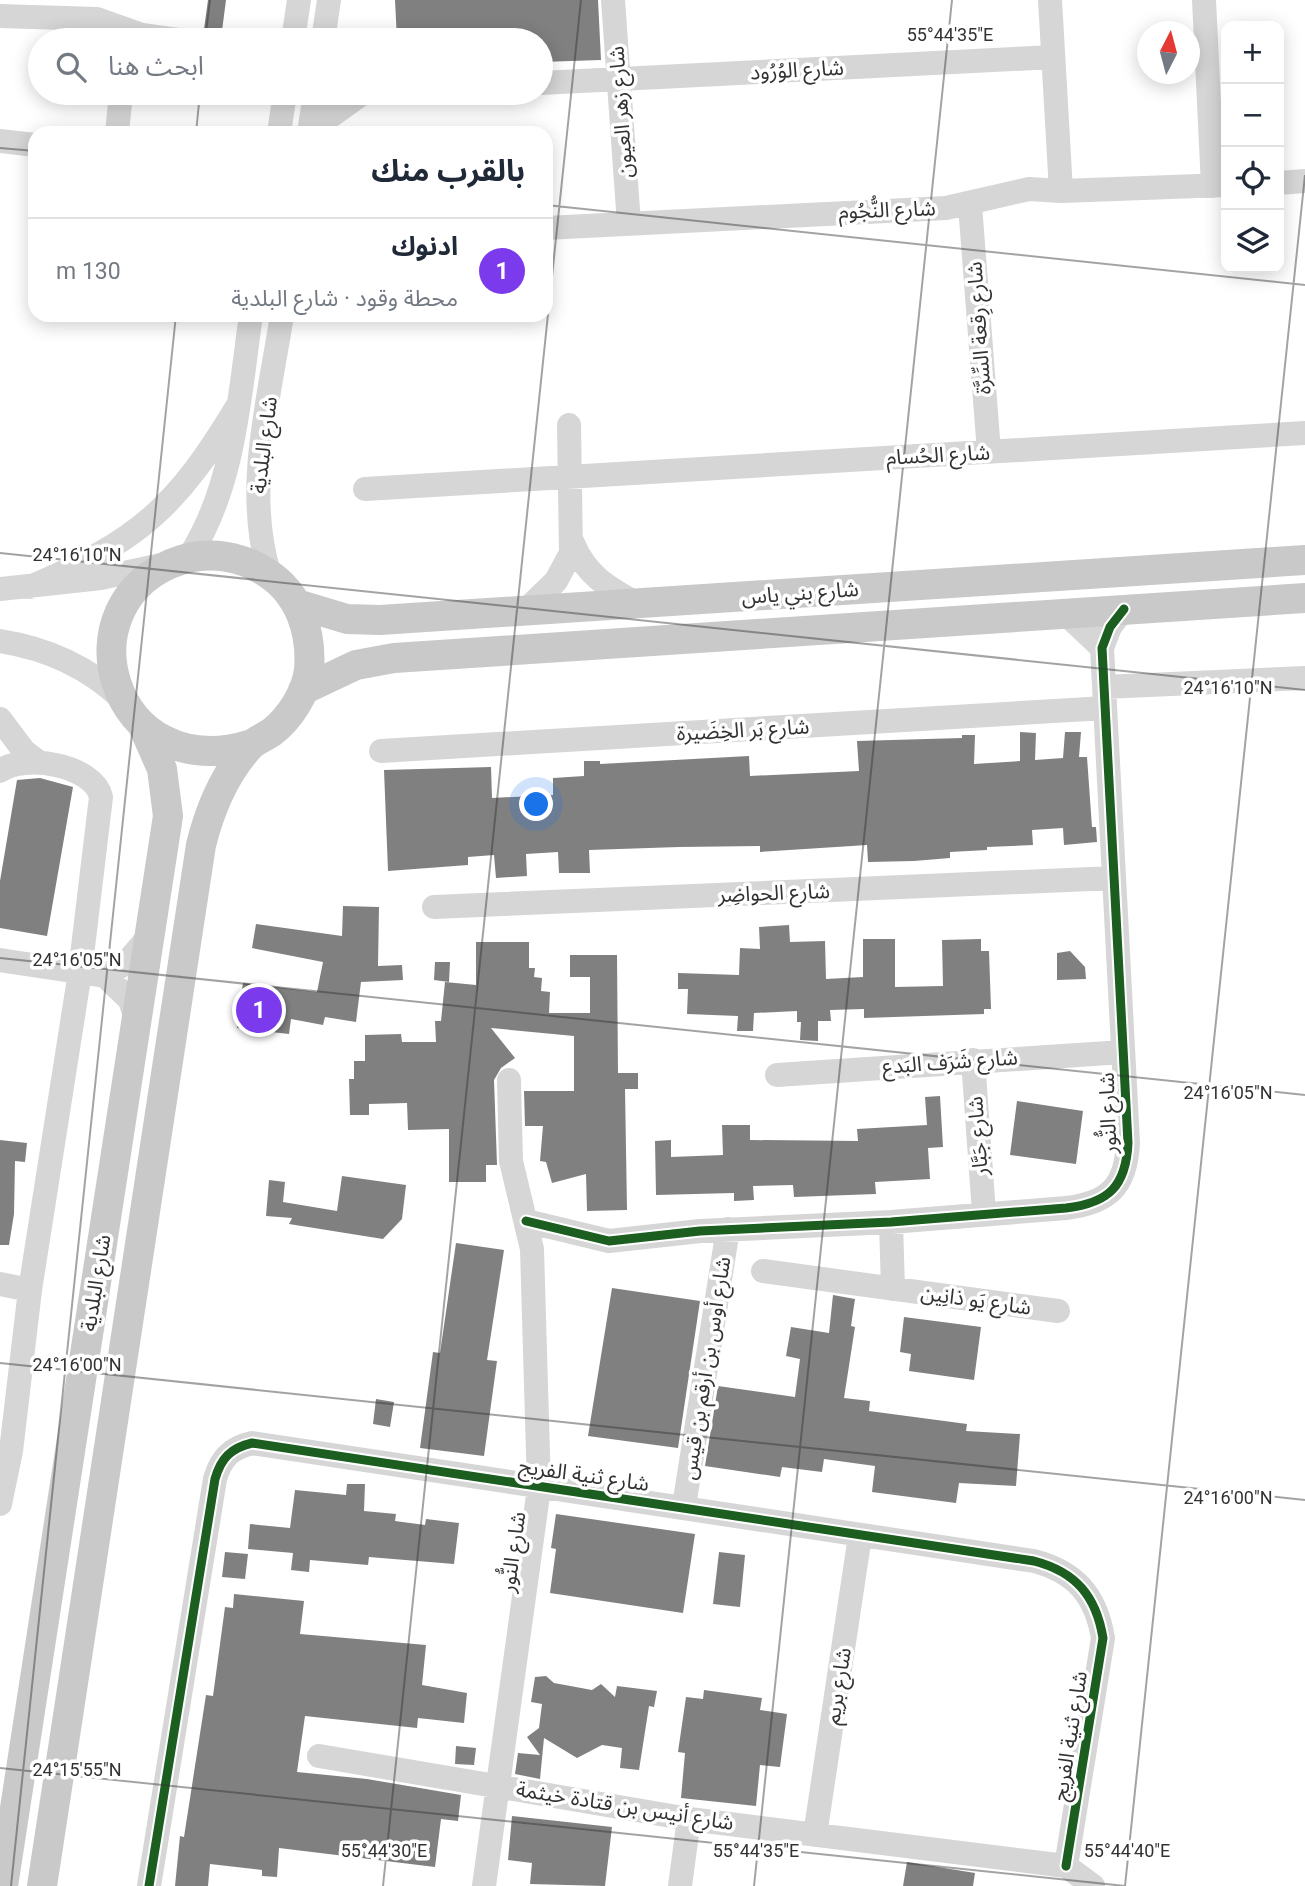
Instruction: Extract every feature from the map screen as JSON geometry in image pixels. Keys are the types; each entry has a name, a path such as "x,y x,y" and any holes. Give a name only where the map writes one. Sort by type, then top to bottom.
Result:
{"main road":[{"path":"231,557 268,573 297,604 306,626 310,650 309,674 288,716 272,732 252,744 229,751 206,753 172,745 143,726 122,699 114,677 111,654 114,631 122,609 135,590 152,574 181,560 231,557"},
{"name":"شارع بني ياس","path":"297,604 330,615 364,620 1305,560"},
{"name":"شارع بني ياس","path":"303,690 356,665 394,657 1305,598"},
{"name":"شارع البلدية","path":"3,1886 168,816 167,792 155,746 143,726"},
{"name":"شارع البلدية","path":"42,1886 201,845 214,802 252,744"}],"street":[{"path":"292,28 299,0"},
{"path":"325,28 329,0"},
{"name":"شارع زهر العيون","path":"613,0 629,224"},
{"path":"1049,0 1061,191"},
{"path":"1204,0 1220,186"},
{"path":"0,16 97,19 114,28"},
{"name":"شارع الوُرُود","path":"553,82 1053,57"},
{"path":"118,126 120,105"},
{"path":"280,126 283,105"},
{"path":"310,126 313,105"},
{"path":"317,126 346,105"},
{"path":"0,141 28,144"},
{"path":"1284,183 1305,181"},
{"name":"شارع النُّجُوم","path":"553,228 970,205 1012,191 1220,186"},
{"name":"شارع رِقعة السِّرَّة","path":"970,205 989,452"},
{"name":"شارع البلدية","path":"181,560 220,496 238,405 250,322"},
{"name":"شارع البلدية","path":"268,573 258,530 257,485 281,322"},
{"path":"30,587 111,549 158,513 206,458 238,405"},
{"path":"569,425 573,542 579,557 597,580 636,603"},
{"name":"شارع الحُسام","path":"365,489 1305,433"},
{"path":"526,610 563,571 573,542"},
{"path":"0,589 102,578 181,560"},
{"path":"1065,613 1102,648 1110,627 1124,610"},
{"path":"0,641 55,655 104,682 122,699"},
{"name":"شارع النُّور","path":"526,1221 609,1241 728,1230 891,1222 1088,1206 1107,1196 1120,1182 1127,1165 1128,1143 1102,648"},
{"name":"شارع بَر الخِضَيرة","path":"381,751 1104,698 1305,678"},
{"path":"0,719 24,751 40,763"},
{"path":"0,772 20,761 40,763 88,776 97,785 102,797 80,972 30,1290 10,1451 0,1504"},
{"name":"شارع الحواضِر","path":"434,907 1114,878"},
{"path":"105,976 126,963 150,935"},
{"path":"0,960 105,976 130,1000 137,1022"},
{"name":"شارع شَرَف البَدع","path":"777,1075 1123,1052"},
{"name":"شارع جَبَّار","path":"973,1060 984,1213"},
{"name":"شارع النُّور","path":"484,1886 539,1488 535,1282 526,1221 510,1161 509,1080"},
{"name":"شارع يَو ذانِين","path":"891,1222 894,1289"},
{"name":"شارع أوس بن أرقم بن قيس","path":"684,1506 728,1230"},
{"name":"شارع يَو ذانِين","path":"763,1271 1058,1311"},
{"path":"0,1284 30,1290"},
{"name":"شارع ثنية الفريج","path":"149,1886 215,1479 227,1454 252,1443 539,1488 684,1506 860,1536 1034,1561 1056,1567 1075,1579 1090,1596 1100,1616 1103,1638 1066,1866"},
{"name":"شارع بريم","path":"815,1835 860,1536"},
{"name":"شارع أنيس بن قتادة خيثمة","path":"319,1756 689,1819 1066,1866 1093,1886"},
{"path":"680,1886 689,1819"}],"building":[{"path":"208,0 226,0 222,28 204,28"},
{"path":"395,0 598,0 601,60 553,62 553,28 396,28"},
{"path":"1020,732 1036,733 1035,760 1063,758 1065,732 1081,732 1079,757 1087,757 1092,827 1096,827 1097,842 1064,845 1063,828 1032,830 1033,845 987,847 987,850 950,852 950,858 914,861 868,862 867,845 760,852 760,846 679,847 589,850 590,873 559,873 558,852 526,854 527,876 496,878 494,855 468,857 468,865 388,871 384,770 491,767 492,798 553,795 553,778 584,776 584,761 600,761 600,764 749,756 750,776 859,771 857,741 962,738 962,735 975,735 974,764 1020,761"},
{"path":"40,778 73,787 47,936 0,928 0,881 17,780"},
{"path":"343,906 379,907 378,966 402,965 403,980 361,982 356,1022 325,1017 323,1025 291,1019 289,1034 237,1028 243,983 317,992 323,962 252,948 256,924 342,936"},
{"path":"789,925 790,942 825,941 826,979 863,977 863,939 895,939 895,987 943,986 942,940 981,939 981,951 989,951 991,1009 984,1009 984,1014 864,1018 864,1009 830,1010 831,1021 818,1021 818,1041 800,1040 801,1022 797,1022 797,1011 754,1013 753,1031 737,1031 738,1016 687,1014 688,989 678,989 678,973 739,975 740,948 760,949 759,927"},
{"path":"476,942 529,942 529,968 535,968 534,977 542,978 541,991 550,992 549,1013 590,1013 590,977 570,977 570,955 617,955 618,1073 638,1073 638,1089 625,1089 627,1210 587,1211 586,1174 552,1183 546,1162 540,1161 543,1126 525,1126 524,1091 574,1091 574,1036 491,1028 515,1058 501,1068 494,1080 497,1165 486,1165 486,1182 449,1182 449,1129 408,1130 407,1103 369,1104 369,1115 350,1115 349,1079 354,1079 354,1061 365,1061 365,1035 401,1034 402,1042 436,1042 435,1021 441,1021 445,982 476,985"},
{"path":"1070,951 1085,967 1086,979 1057,980 1057,953"},
{"path":"435,962 450,962 449,982 434,980"},
{"path":"940,1096 943,1147 928,1148 930,1179 875,1182 876,1194 794,1197 793,1185 753,1186 754,1200 734,1201 734,1193 656,1195 655,1141 671,1140 671,1157 723,1155 722,1125 750,1125 750,1140 858,1141 857,1129 927,1125 925,1097"},
{"path":"1017,1101 1083,1111 1076,1164 1010,1155"},
{"path":"0,1140 27,1143 25,1162 15,1161 14,1214 9,1245 0,1245"},
{"path":"342,1176 406,1185 402,1219 383,1239 289,1224 292,1218 266,1216 269,1180 285,1182 283,1202 337,1211"},
{"path":"456,1243 504,1250 487,1360 497,1361 484,1456 420,1448 433,1352 440,1353"},
{"path":"612,1288 700,1301 678,1448 588,1436"},
{"path":"833,1295 855,1299 851,1326 855,1327 844,1398 870,1401 869,1411 967,1424 966,1431 1020,1434 1016,1486 959,1483 956,1503 872,1492 875,1466 824,1459 822,1472 782,1467 780,1477 705,1466 718,1386 795,1397 800,1359 786,1356 791,1327 829,1333"},
{"path":"904,1317 981,1327 974,1380 909,1371 911,1354 900,1352"},
{"path":"376,1399 394,1402 390,1427 373,1424"},
{"path":"347,1484 365,1484 364,1511 396,1514 395,1521 425,1525 426,1519 459,1523 454,1564 369,1557 368,1565 310,1560 309,1572 291,1570 293,1553 248,1549 250,1524 290,1528 295,1490 346,1495"},
{"path":"556,1514 695,1534 683,1613 550,1593 556,1549 551,1548"},
{"path":"225,1552 248,1554 245,1579 222,1577"},
{"path":"719,1552 745,1555 740,1607 713,1604"},
{"path":"234,1594 304,1601 300,1634 426,1645 422,1685 467,1693 464,1723 418,1718 417,1728 305,1716 297,1772 367,1779 461,1795 458,1821 441,1819 435,1867 279,1848 277,1877 262,1876 262,1870 210,1864 208,1886 175,1886 180,1836 184,1837 206,1695 213,1696 225,1607 233,1608"},
{"path":"546,1676 554,1683 592,1690 601,1684 615,1697 617,1686 657,1691 654,1707 649,1706 639,1770 620,1768 622,1748 602,1745 577,1758 544,1738 540,1779 515,1774 518,1753 540,1755 527,1737 539,1728 542,1704 531,1702 535,1677"},
{"path":"704,1690 762,1698 760,1710 787,1714 780,1767 760,1765 756,1806 681,1798 685,1753 678,1752 686,1697 703,1699"},
{"path":"456,1746 476,1748 474,1765 455,1764"},
{"path":"512,1816 612,1827 605,1886 530,1884 532,1863 508,1860"},
{"path":"907,1862 975,1873 973,1886 903,1886"}],"cycle path":[{"path":"526,1221 609,1241 700,1231 891,1222 1066,1208 1094,1202 1112,1190 1124,1171 1128,1143 1102,648 1110,627 1124,609"},
{"path":"149,1886 215,1479 220,1465 228,1455 252,1443 1034,1561 1062,1572 1082,1588 1089,1598 1100,1623 1103,1638 1066,1866"}],"place":[{"name":"ادنوك","path":"259,1010"}]}
